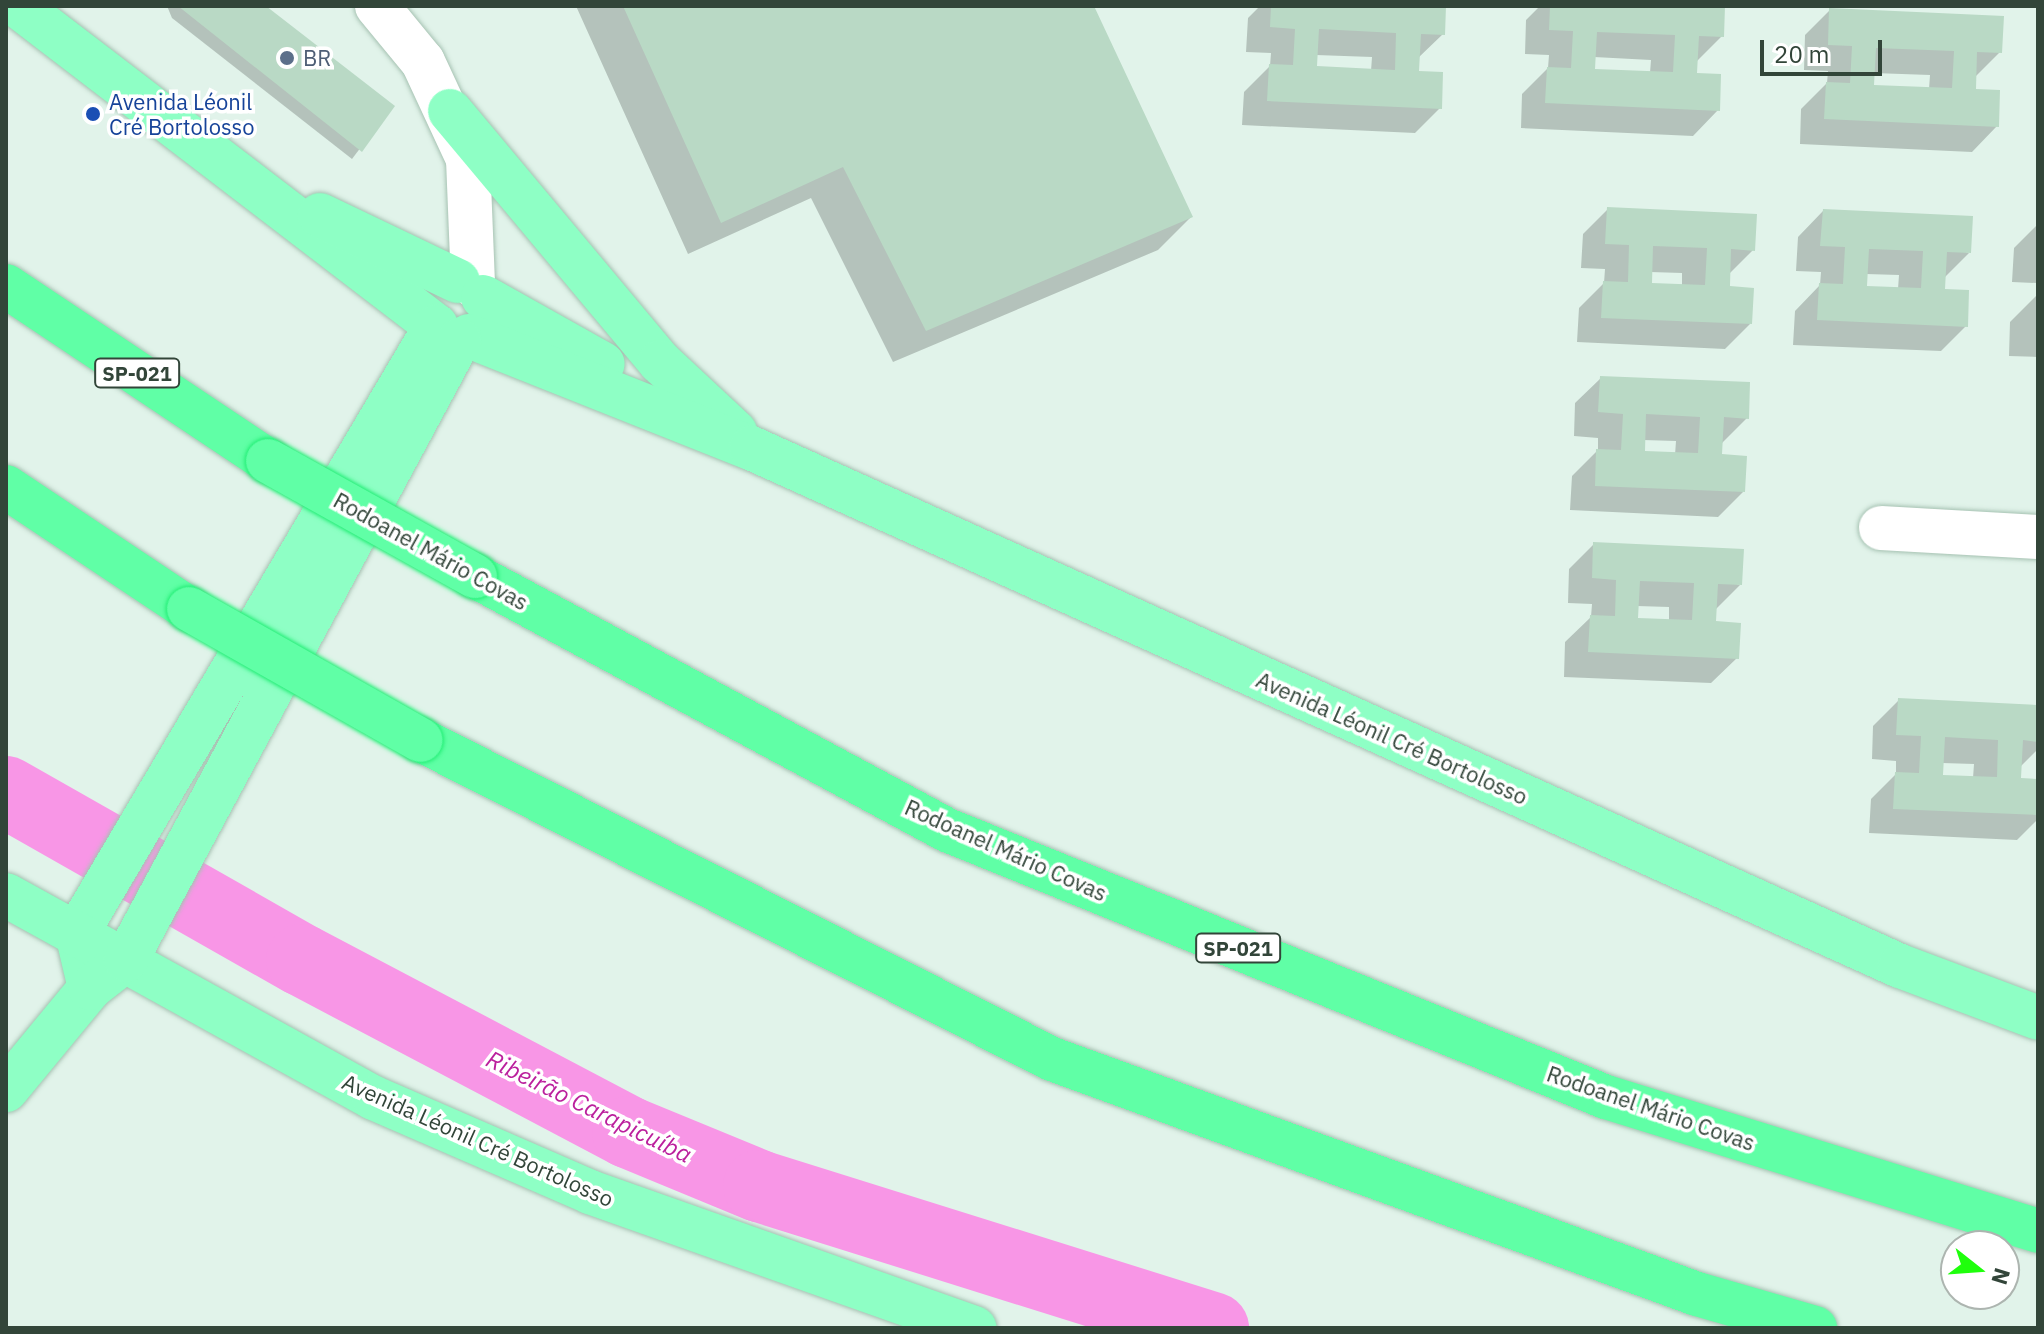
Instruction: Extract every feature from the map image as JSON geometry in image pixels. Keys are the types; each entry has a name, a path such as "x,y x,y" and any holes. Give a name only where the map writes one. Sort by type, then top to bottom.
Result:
{"highway":[{"name":"Rodoanel Mário Covas","path":"6,286 268,461 947,830 1606,1097 2038,1231"},
{"path":"6,487 189,609 421,740 1052,1059 1697,1294 1815,1328"}],"main road":[{"name":"Avenida Léonil Cré Bortolosso","path":"18,6 231,172 463,310 751,448 1900,966 2038,1018"},
{"path":"450,111 660,362 751,448"},
{"path":"90,988 77,933 127,839 463,310"},
{"path":"6,1090 90,988 126,960 180,871 463,310"},
{"name":"Avenida Léonil Cré Bortolosso","path":"6,895 374,1098 590,1192 975,1328"}],"street":[{"path":"377,6 423,62 450,111 468,159 463,310"},
{"path":"1881,528 2038,537"}],"building":[{"name":"BR","path":"178,6 266,6 395,106 362,152"},
{"path":"623,6 1094,6 1193,217 926,331 843,167 721,223"},
{"path":"1271,6 1446,6 1445,35 1421,34 1419,71 1443,72 1442,109 1267,101 1269,64 1293,65 1295,29 1270,27","holes":["1319,29 1396,33 1395,70 1317,66"]},
{"path":"1550,6 1725,6 1724,37 1699,36 1697,73 1721,74 1720,111 1545,103 1547,67 1571,68 1573,31 1549,30","holes":["1597,32 1675,35 1673,72 1595,69"]},
{"path":"1829,8 2004,16 2002,53 1977,52 1976,89 2000,90 1999,127 1824,119 1826,82 1850,83 1852,46 1828,45","holes":["1876,48 1954,51 1952,88 1874,85"]},
{"path":"1607,207 1757,214 1755,251 1731,249 1730,286 1754,288 1752,324 1601,318 1603,281 1628,282 1629,245 1605,244","holes":["1653,246 1707,248 1705,285 1652,283"]},
{"path":"1823,209 1973,216 1971,253 1947,252 1945,289 1969,290 1968,327 1817,320 1819,283 1843,284 1845,247 1820,246","holes":["1869,249 1923,251 1921,288 1867,286"]},
{"path":"1600,376 1750,382 1749,419 1724,417 1722,454 1747,456 1745,492 1595,486 1596,449 1621,450 1623,414 1598,412","holes":["1646,414 1700,417 1698,453 1645,451"]},
{"path":"1593,542 1744,549 1742,585 1718,584 1716,621 1741,623 1739,659 1588,652 1590,615 1615,616 1616,580 1592,578","holes":["1640,581 1694,583 1692,620 1638,618"]},
{"path":"1898,698 2038,705 2038,742 2023,740 2021,778 2038,779 2038,815 1893,809 1895,772 1919,773 1921,736 1896,735","holes":["1945,737 1998,740 1997,777 1943,775"]}],"waterway":[{"name":"Ribeirão Carapicuíba","path":"6,792 302,960 628,1132 759,1186 1213,1328"}],"place":[{"name":"BR","path":"287,58"},
{"name":"Avenida Léonil Cré Bortolosso","path":"93,114"}]}
